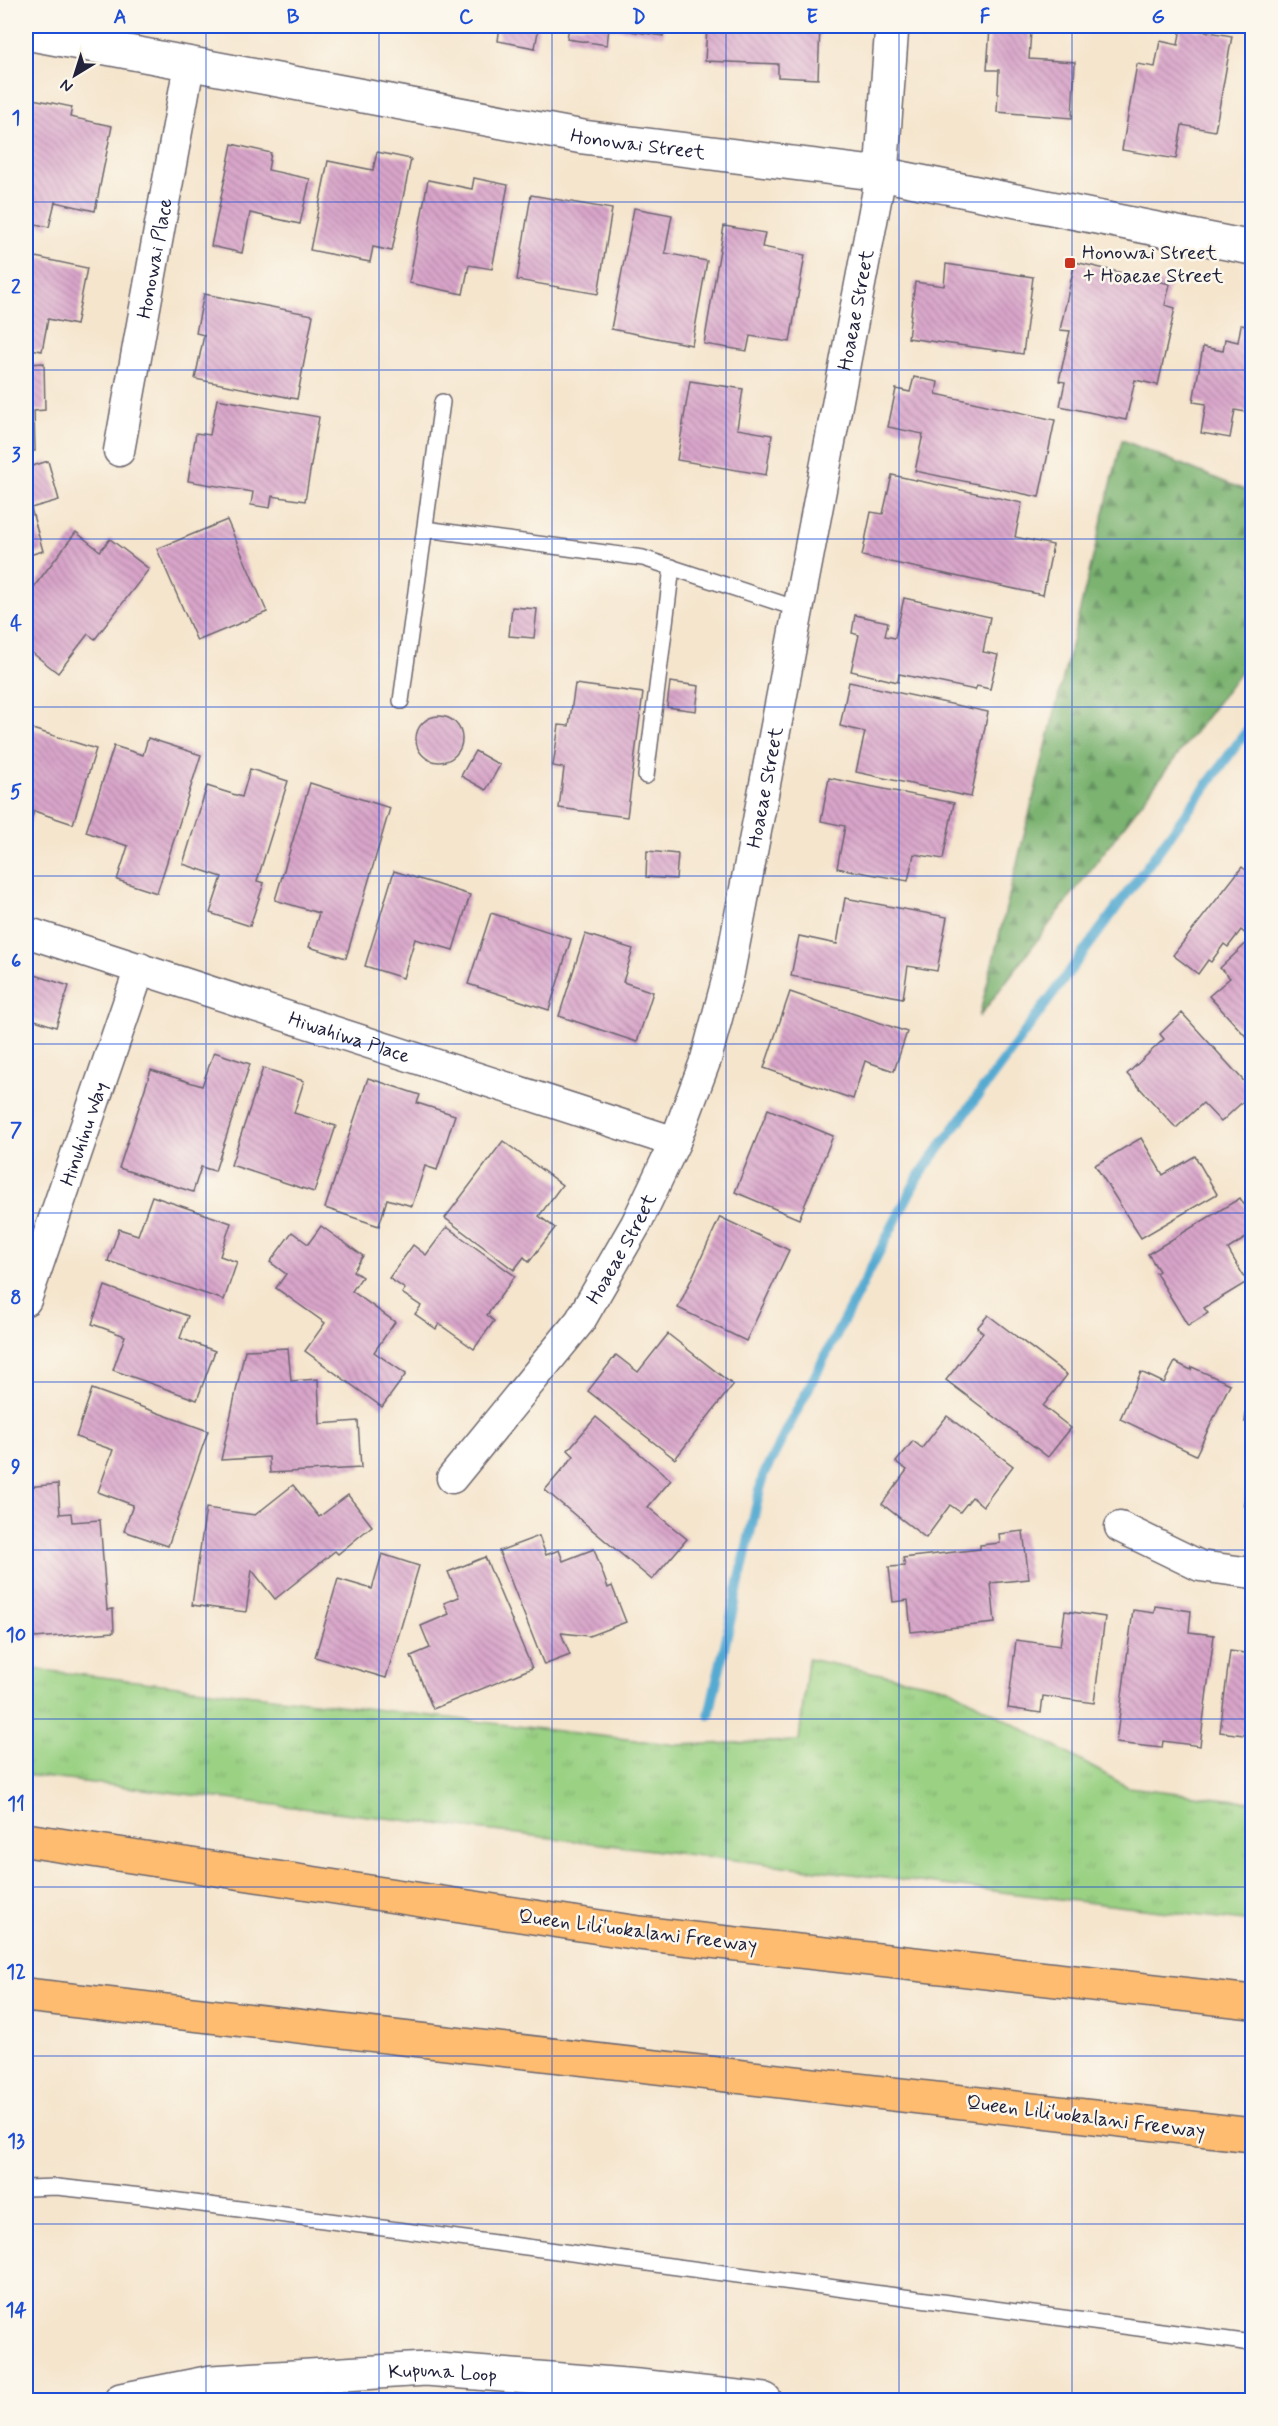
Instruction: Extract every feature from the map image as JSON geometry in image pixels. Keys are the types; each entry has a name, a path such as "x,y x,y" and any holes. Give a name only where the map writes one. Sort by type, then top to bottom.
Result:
{"highway":[{"name":"Queen Liliʻuokalani Freeway","path":"26,1840 639,1933 1064,1979 1252,2002"},
{"path":"1064,1979 1252,1992"},
{"name":"Queen Liliʻuokalani Freeway","path":"26,1995 1252,2135"},
{"path":"1189,2128 1252,2141"}],"street":[{"name":"Hoaeae Street","path":"452,1478 580,1322 636,1224 675,1142 706,1059 729,973 881,174 892,26"},
{"name":"Honowai Street","path":"26,33 583,137 881,174 1252,248"},
{"name":"Honowai Place","path":"119,451 189,65"},
{"name":"Hiwahiwa Place","path":"26,932 675,1142"},
{"name":"Hinuhinu Way","path":"26,1300 140,968"},
{"path":"1120,1527 1200,1566 1252,1573"},
{"name":"Kupuna Loop","path":"121,2400 212,2382 426,2369 638,2386 765,2400"}],"lane":[{"path":"401,701 442,402"},
{"path":"425,529 643,558 798,609"},
{"path":"646,776 672,567"},
{"path":"26,2188 57,2187 141,2196 1252,2343"}],"green space":[{"path":"1122,440 1252,493 1252,657 979,1017"},
{"path":"808,1659 949,1688 1128,1787 1252,1802 1252,1922 26,1775 26,1668 677,1745 799,1741"}],"building":[{"path":"500,26 539,26 535,48 498,41"},
{"path":"569,26 665,26 663,36 609,28 607,45 567,39"},
{"path":"707,26 820,26 818,79 778,77 778,64 705,61"},
{"path":"1181,27 1232,36 1215,131 1182,125 1176,159 1122,150 1137,64 1155,67 1160,41 1178,45"},
{"path":"990,28 1031,31 1029,59 1075,62 1072,118 997,112 999,70 987,70"},
{"path":"33,99 72,107 70,117 112,126 95,211 55,202 49,227 26,222 26,136"},
{"path":"232,144 271,153 268,170 310,179 300,224 250,213 242,253 211,246"},
{"path":"377,152 411,159 392,251 373,247 370,262 310,250 328,161 373,170"},
{"path":"474,178 508,185 492,269 469,265 463,294 409,283 428,180 472,189"},
{"path":"531,195 612,209 598,294 517,280"},
{"path":"634,208 672,215 665,253 707,261 692,345 611,329"},
{"path":"724,226 765,233 762,247 805,255 790,342 750,336 747,351 704,344"},
{"path":"26,255 87,268 76,325 48,319 42,351 26,348"},
{"path":"1075,262 1170,284 1165,305 1175,308 1158,385 1135,380 1126,420 1060,406 1065,382 1059,381 1070,331 1060,330"},
{"path":"946,264 1033,277 1023,354 908,338 915,282 944,286"},
{"path":"204,294 313,315 297,399 195,379 204,335 196,333"},
{"path":"1241,325 1252,327 1252,413 1235,410 1230,438 1201,433 1206,404 1193,402 1203,347 1223,351 1225,339 1238,342"},
{"path":"44,363 45,410 34,411 35,451 26,451 26,364"},
{"path":"914,377 938,382 936,394 1055,420 1039,497 915,471 923,434 888,427 896,389 910,392"},
{"path":"690,381 743,389 737,429 772,435 766,475 677,460"},
{"path":"217,399 319,417 305,501 272,496 270,508 251,505 253,492 188,481 196,433 210,435"},
{"path":"48,461 59,500 31,508 43,551 26,556 26,468"},
{"path":"892,475 1022,503 1015,537 1053,545 1043,595 862,556 871,512 883,514"},
{"path":"227,520 267,612 197,641 157,549"},
{"path":"76,532 100,551 110,539 149,569 95,639 88,634 58,673 26,648 26,597"},
{"path":"904,598 990,617 983,652 998,655 990,689 977,686 975,690 899,674 898,682 851,671 859,635 852,633 855,615 888,622 885,636 895,638"},
{"path":"512,607 537,609 534,638 509,636"},
{"path":"670,682 699,686 696,711 667,707"},
{"path":"849,682 988,712 971,797 856,772 865,732 840,726"},
{"path":"575,684 643,693 627,817 559,808 564,768 553,766 559,725 569,726"},
{"path":"439,716 455,723 462,739 455,755 439,762 423,755 416,739 423,723"},
{"path":"26,727 96,749 73,824 34,811 26,835"},
{"path":"148,738 201,755 157,893 117,880 128,846 86,832 114,746 143,755"},
{"path":"475,751 500,765 486,790 461,776"},
{"path":"250,769 288,781 257,881 264,883 250,926 210,913 222,877 183,864 207,786 242,797"},
{"path":"829,778 954,803 943,859 914,854 908,881 837,868 845,826 821,821"},
{"path":"310,783 390,808 346,958 309,947 319,913 275,900"},
{"path":"647,851 678,854 676,879 646,877"},
{"path":"1242,867 1252,875 1252,932 1249,937 1241,930 1228,947 1224,944 1211,962 1208,960 1198,974 1173,955"},
{"path":"394,871 470,895 453,950 415,939 403,978 365,966"},
{"path":"845,898 947,917 937,971 908,966 903,998 791,976 799,936 837,944"},
{"path":"491,913 571,939 549,1010 468,984"},
{"path":"585,934 633,949 623,982 653,992 637,1042 559,1016"},
{"path":"1252,938 1252,1043 1209,996 1230,978 1220,968"},
{"path":"26,972 69,986 56,1027 26,1017"},
{"path":"790,992 907,1032 894,1071 865,1061 853,1099 764,1068"},
{"path":"1182,1013 1252,1090 1252,1093 1221,1122 1203,1103 1176,1128 1127,1074 1164,1039 1160,1034"},
{"path":"214,1052 250,1064 215,1171 201,1167 193,1192 119,1168 151,1070 202,1086"},
{"path":"263,1068 304,1081 294,1113 336,1126 314,1192 231,1165"},
{"path":"368,1078 420,1095 417,1103 455,1115 437,1170 425,1166 412,1206 387,1199 379,1226 325,1208"},
{"path":"768,1109 833,1136 799,1219 735,1192"},
{"path":"1141,1138 1163,1175 1195,1156 1217,1194 1141,1238 1095,1165"},
{"path":"503,1141 562,1185 539,1216 555,1228 529,1262 524,1257 514,1270 445,1218"},
{"path":"152,1196 231,1223 220,1256 237,1262 224,1300 108,1261 119,1229 138,1235"},
{"path":"1240,1198 1252,1218 1252,1234 1228,1249 1247,1282 1204,1308 1208,1313 1188,1326 1156,1273 1159,1271 1148,1254"},
{"path":"720,1217 789,1250 746,1341 678,1308"},
{"path":"321,1226 363,1256 353,1271 362,1277 352,1291 395,1322 374,1352 406,1374 382,1407 305,1351 325,1323 276,1288 286,1274 270,1262 292,1232 308,1244"},
{"path":"447,1227 515,1276 487,1315 494,1321 474,1349 439,1324 436,1329 415,1314 421,1306 402,1293 405,1289 389,1278 413,1245 426,1255"},
{"path":"105,1286 188,1316 180,1338 215,1351 197,1400 113,1370 125,1336 92,1324"},
{"path":"988,1315 1067,1375 1043,1406 1071,1428 1048,1457 946,1380 983,1333 977,1328"},
{"path":"668,1334 733,1385 675,1459 588,1391 616,1355 638,1372"},
{"path":"288,1348 291,1381 318,1379 320,1424 358,1421 361,1468 270,1473 269,1457 221,1460 245,1350"},
{"path":"1175,1362 1230,1384 1196,1455 1120,1419 1141,1372 1164,1383"},
{"path":"1252,1368 1252,1423 1245,1422"},
{"path":"92,1389 208,1431 168,1546 124,1531 133,1505 98,1492 113,1450 76,1437"},
{"path":"947,1416 1013,1466 983,1506 972,1497 960,1512 950,1505 926,1538 882,1504 907,1470 896,1462 913,1441 922,1448"},
{"path":"596,1417 671,1480 648,1507 687,1539 652,1580 545,1490 574,1456 568,1450"},
{"path":"1252,1447 1252,1507 1244,1506"},
{"path":"58,1484 60,1514 71,1513 72,1522 100,1520 107,1610 113,1609 114,1632 34,1638 26,1531 26,1487"},
{"path":"293,1485 319,1517 348,1495 372,1526 338,1554 335,1551 275,1599 252,1570 246,1612 192,1605 206,1508 255,1515"},
{"path":"1023,1531 1029,1579 991,1583 995,1623 911,1632 908,1600 893,1602 889,1567 905,1566 903,1558 980,1549 980,1545 1000,1543 999,1534"},
{"path":"539,1536 546,1555 559,1550 563,1561 594,1549 608,1588 612,1586 626,1622 589,1636 561,1633 570,1655 544,1665 499,1551"},
{"path":"382,1554 419,1566 386,1678 315,1657 338,1579 372,1589"},
{"path":"485,1557 532,1668 433,1709 411,1656 430,1648 421,1626 449,1614 444,1603 459,1597 448,1572"},
{"path":"1155,1606 1191,1611 1189,1632 1214,1635 1200,1746 1163,1741 1162,1748 1116,1743 1133,1610 1154,1613"},
{"path":"1065,1611 1105,1617 1094,1703 1043,1696 1041,1713 1008,1708 1016,1640 1060,1646"},
{"path":"1230,1651 1252,1654 1252,1736 1220,1732"}],"waterway":[{"path":"709,1715 763,1476 918,1177 1252,724"}],"place":[{"name":"Honowai Street + Hoaeae Street","path":"1070,263"}]}
